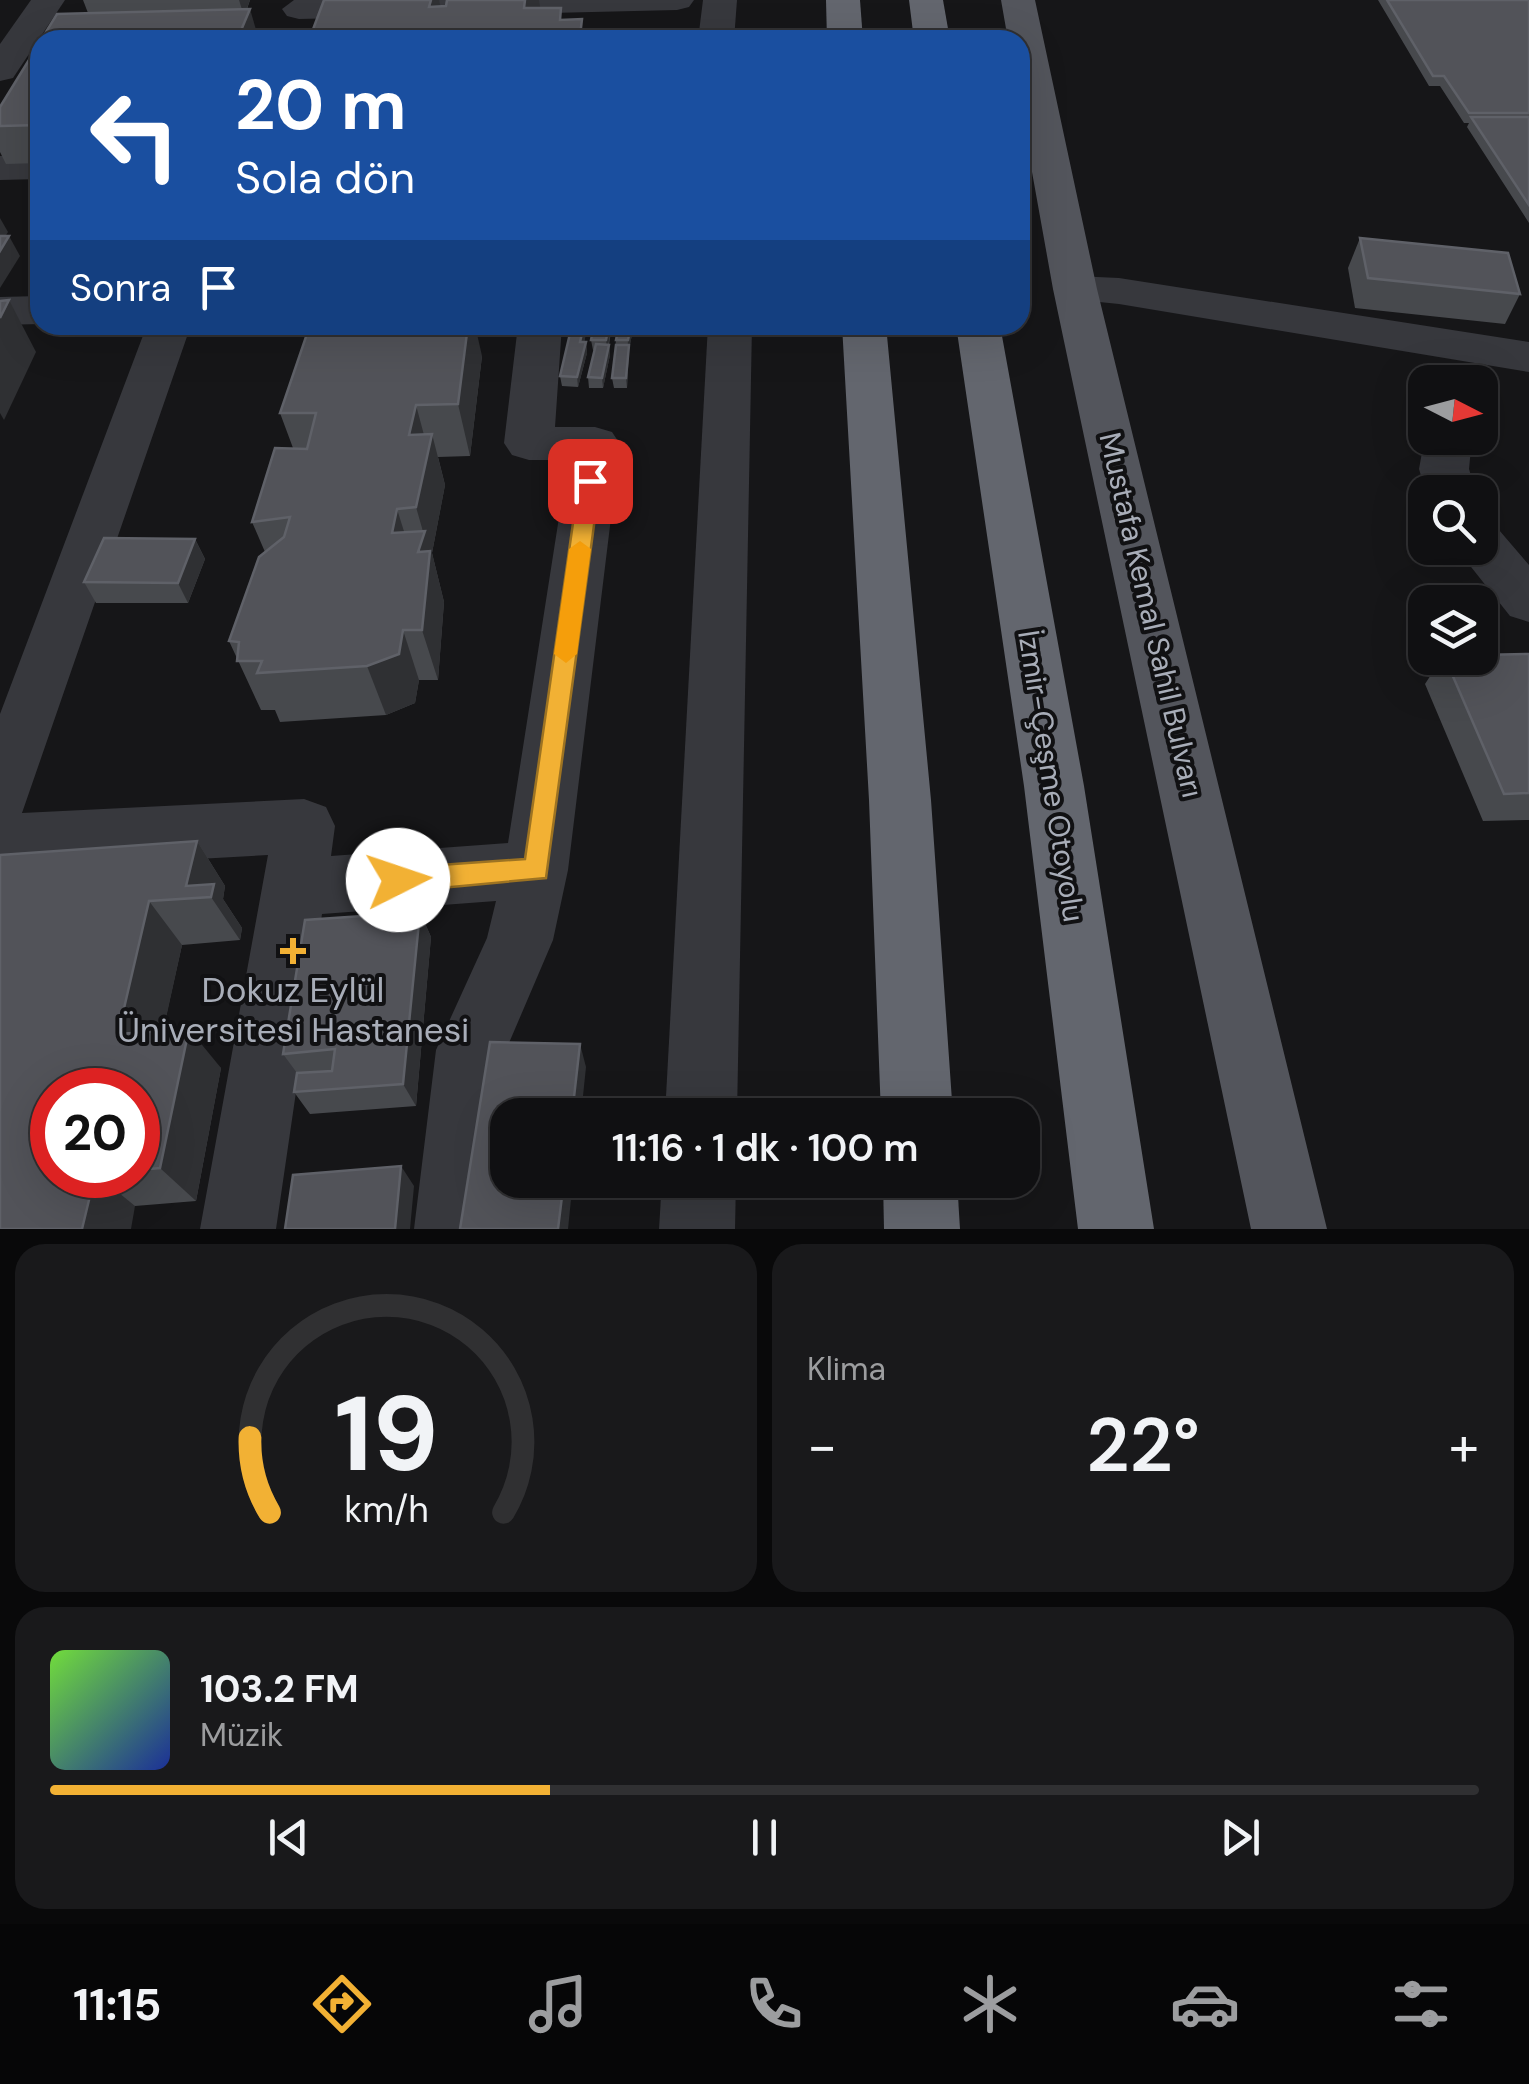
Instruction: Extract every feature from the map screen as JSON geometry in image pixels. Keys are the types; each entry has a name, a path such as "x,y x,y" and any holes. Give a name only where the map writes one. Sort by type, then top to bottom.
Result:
{"highway":[{"path":"843,0 844,30"},
{"path":"926,0 930,30"},
{"path":"865,335 900,800 915,1098"},
{"name":"İzmir-Çeşme Otoyolu","path":"980,335 1054,786 1116,1229"},
{"path":"921,1198 922,1229"}],"main road":[{"name":"Mustafa Kemal Sahil Bulvarı","path":"1018,0 1024,30"},
{"name":"Mustafa Kemal Sahil Bulvarı","path":"1030,60 1076,289 1289,1229"}],"street":[{"path":"296,16 677,0"},
{"path":"717,30 720,0"},
{"path":"737,30 738,0"},
{"path":"631,30 632,1"},
{"path":"0,6 46,2"},
{"path":"0,70 46,2"},
{"path":"0,168 30,167"},
{"path":"1076,289 1119,290 1436,362 1529,357"},
{"path":"0,311 30,310"},
{"path":"0,795 165,335"},
{"path":"452,1229 471,1050 520,940 536,870 595,444 529,443 539,335"},
{"path":"702,1098 730,335"},
{"path":"1498,565 1529,601"},
{"path":"0,842 304,826 238,1229"},
{"path":"294,888 536,870"},
{"path":"697,1229 698,1198"}],"building":[{"path":"324,0 431,0 429,7 446,6 447,0 525,0 524,8 561,8 560,20 582,19 581,30 313,30"},
{"path":"1387,0 1529,0 1529,113 1469,113 1444,76 1433,76"},
{"path":"250,9 241,30 47,30 57,14"},
{"path":"30,58 30,125 0,126 0,107"},
{"path":"1471,117 1529,117 1529,205"},
{"path":"0,236 9,236 0,251"},
{"path":"1360,238 1508,253 1520,294 1368,278"},
{"path":"9,300 0,318 0,301"},
{"path":"307,335 467,335 458,404 416,405 409,435 432,434 416,507 397,509 392,533 425,531 418,552 430,551 422,630 403,630 399,654 367,666 257,673 262,661 237,661 239,642 229,641 259,557 284,537 290,517 252,522 275,448 307,449 316,413 280,413"},
{"path":"570,335 582,335 580,342 586,342 577,377 560,376"},
{"path":"592,335 607,335 606,340 591,340"},
{"path":"596,344 609,345 602,378 588,377"},
{"path":"616,345 629,345 626,378 612,378"},
{"path":"104,538 195,539 178,583 84,582"},
{"path":"1529,654 1529,793 1504,794 1452,675 1498,675 1498,655"},
{"path":"197,841 186,886 214,884 211,897 149,901 118,1034 189,1029 160,1168 160,1068 30,1068 30,1198 89,1198 82,1229 0,1229 0,855"},
{"path":"420,912 403,1084 294,1092 297,1073 332,1071 335,1049 283,1054 305,920"},
{"path":"490,1042 580,1044 574,1098 490,1098 490,1198 562,1198 558,1229 460,1229"},
{"path":"401,1166 395,1229 285,1229 293,1175"}],"slow traffic":[{"path":"566,654 580,549"}],"place":[{"name":"Dokuz Eylül Üniversitesi Hastanesi","path":"293,951"}],"route":[{"path":"398,880 536,870 590,481"}]}
